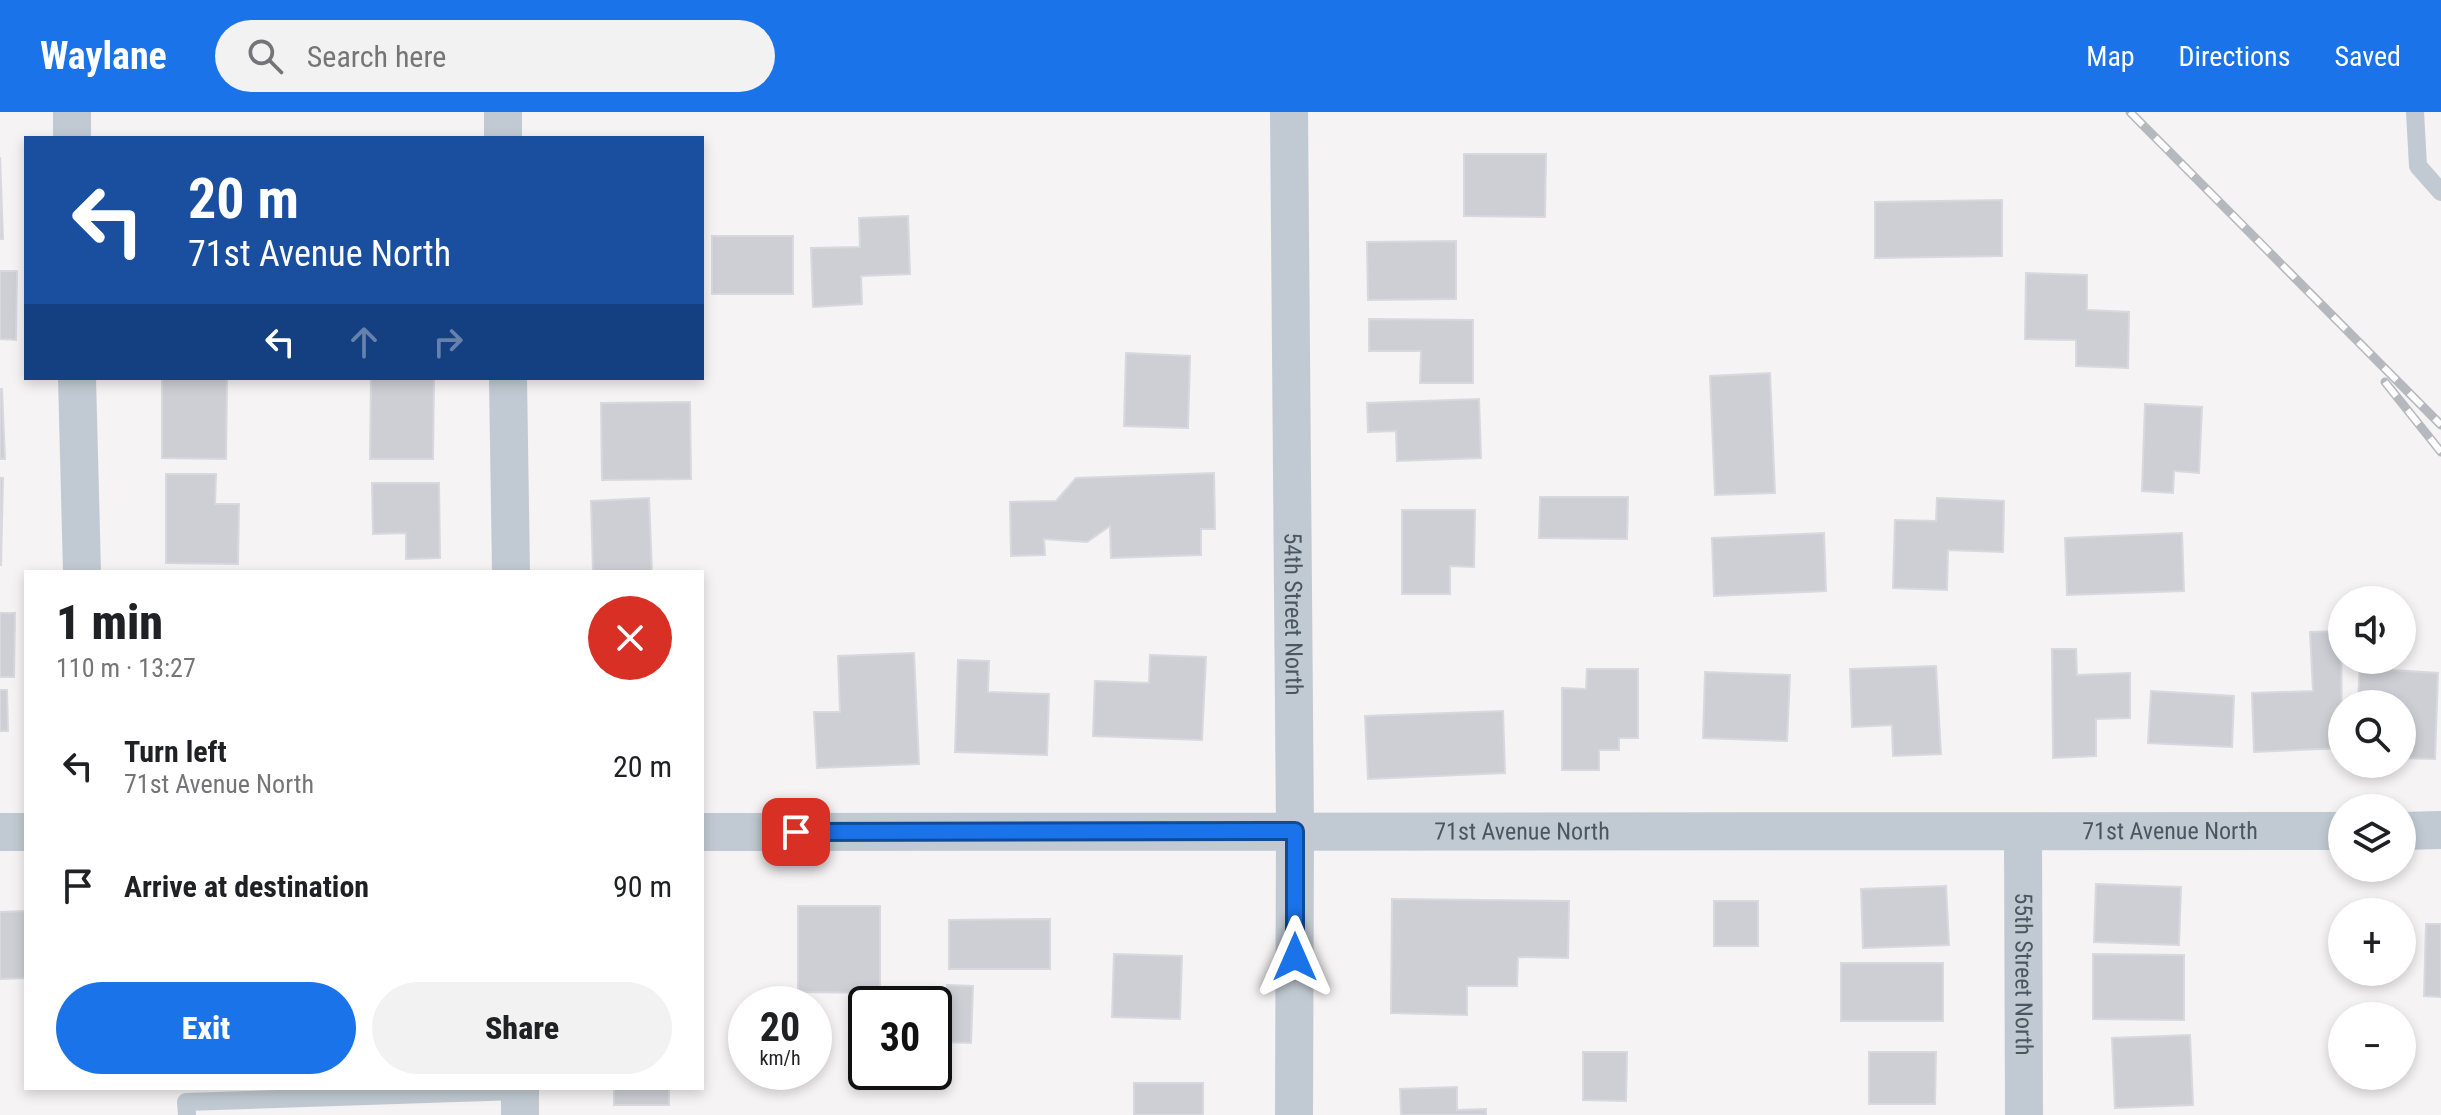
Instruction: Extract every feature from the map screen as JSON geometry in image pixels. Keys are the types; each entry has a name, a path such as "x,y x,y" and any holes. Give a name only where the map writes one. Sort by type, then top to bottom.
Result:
{"street":[{"path":"72,112 72,136"},
{"path":"503,112 503,136"},
{"name":"54th Street North","path":"1289,112 1295,831 1294,1115"},
{"path":"77,380 82,570"},
{"path":"508,380 511,570"},
{"path":"2416,831 2441,830"},
{"name":"71st Avenue North","path":"704,832 2023,834 2328,831"},
{"path":"0,832 24,832"},
{"name":"55th Street North","path":"2023,834 2024,1115"}],"lane":[{"path":"2415,112 2418,166 2441,192"},
{"path":"187,1115 186,1102 520,1098"}],"building":[{"path":"1464,154 1546,154 1545,217 1464,216"},
{"path":"0,157 3,239 0,239"},
{"path":"2002,200 2002,256 1875,258 1875,202"},
{"path":"908,216 910,274 861,276 862,304 813,307 811,248 860,247 859,218"},
{"path":"712,236 793,236 793,294 712,294"},
{"path":"1456,241 1456,299 1368,300 1367,242"},
{"path":"0,271 17,271 16,340 0,339"},
{"path":"2026,273 2087,275 2087,310 2129,312 2128,368 2076,366 2076,340 2025,339"},
{"path":"1369,319 1473,320 1473,383 1420,383 1421,351 1369,351"},
{"path":"1126,353 1190,356 1188,428 1124,426"},
{"path":"1770,373 1775,493 1715,495 1710,376"},
{"path":"162,380 227,380 226,459 162,458"},
{"path":"371,380 434,380 433,459 370,459"},
{"path":"2,389 5,459 0,459"},
{"path":"1479,399 1481,458 1397,461 1396,431 1368,432 1367,403"},
{"path":"690,402 691,479 602,480 601,403"},
{"path":"2145,404 2202,407 2199,473 2174,471 2173,493 2142,491"},
{"path":"1214,473 1215,529 1201,529 1201,555 1111,558 1110,526 1087,542 1044,539 1045,555 1011,556 1010,502 1056,501 1076,478"},
{"path":"166,474 216,474 215,504 239,504 238,564 166,563"},
{"path":"0,478 3,478 1,565 0,565"},
{"path":"372,483 439,483 440,558 406,559 406,533 373,534"},
{"path":"1540,497 1628,497 1627,539 1539,538"},
{"path":"649,498 652,570 593,570 591,501"},
{"path":"1937,498 2004,501 2003,552 1948,550 1947,590 1893,588 1895,520 1936,521"},
{"path":"1402,510 1475,510 1474,567 1450,566 1450,594 1402,594"},
{"path":"1824,533 1826,591 1714,596 1712,538"},
{"path":"2182,533 2184,591 2067,595 2065,538"},
{"path":"0,613 15,613 14,677 0,677"},
{"path":"2328,631 2328,674 2341,674 2342,690 2328,690 2328,749 2254,752 2252,693 2313,691 2310,632"},
{"path":"2052,649 2076,649 2077,675 2130,673 2130,718 2096,719 2096,756 2053,758"},
{"path":"914,653 919,764 817,768 814,712 840,712 838,656"},
{"path":"1150,655 1206,657 1202,740 1093,736 1095,681 1149,683"},
{"path":"958,660 989,661 988,692 1049,694 1047,755 955,752"},
{"path":"1936,666 1941,754 1893,756 1892,725 1852,727 1850,669"},
{"path":"1587,669 1638,669 1638,738 1619,738 1619,750 1599,750 1599,770 1562,770 1562,688 1586,689"},
{"path":"1705,672 1790,675 1787,741 1703,738"},
{"path":"2438,673 2435,759 2416,758 2416,690 2359,690 2359,674"},
{"path":"0,690 7,690 8,731 0,731"},
{"path":"2151,691 2234,696 2232,747 2148,743"},
{"path":"1503,711 1505,773 1368,779 1365,716"},
{"path":"2096,884 2181,887 2179,945 2094,942"},
{"path":"1946,886 1949,945 1863,948 1861,889"},
{"path":"1392,899 1569,901 1568,958 1518,957 1517,986 1467,986 1467,1015 1391,1013"},
{"path":"1714,901 1758,901 1758,946 1714,946"},
{"path":"798,906 880,906 880,986 848,986 848,993 832,992 832,986 798,986"},
{"path":"24,911 24,978 0,979 0,912"},
{"path":"1050,919 1050,969 949,969 949,920"},
{"path":"2426,924 2441,924 2441,997 2424,996"},
{"path":"1114,954 1182,956 1180,1019 1112,1017"},
{"path":"2093,954 2184,955 2184,1020 2093,1019"},
{"path":"1841,963 1943,963 1943,1021 1841,1021"},
{"path":"947,985 973,986 971,1043 952,1042 952,986"},
{"path":"2190,1035 2193,1105 2115,1108 2112,1038"},
{"path":"1583,1052 1627,1052 1626,1101 1583,1100"},
{"path":"1869,1052 1936,1052 1935,1104 1869,1104"},
{"path":"1134,1083 1203,1083 1203,1115 1134,1115"},
{"path":"1457,1087 1457,1110 1486,1109 1486,1115 1401,1115 1400,1089"},
{"path":"614,1090 669,1090 669,1105 614,1105"}],"railway":[{"path":"2130,112 2441,425"},
{"path":"2385,382 2441,452"}],"route":[{"path":"796,832 1295,831 1295,957"}]}
